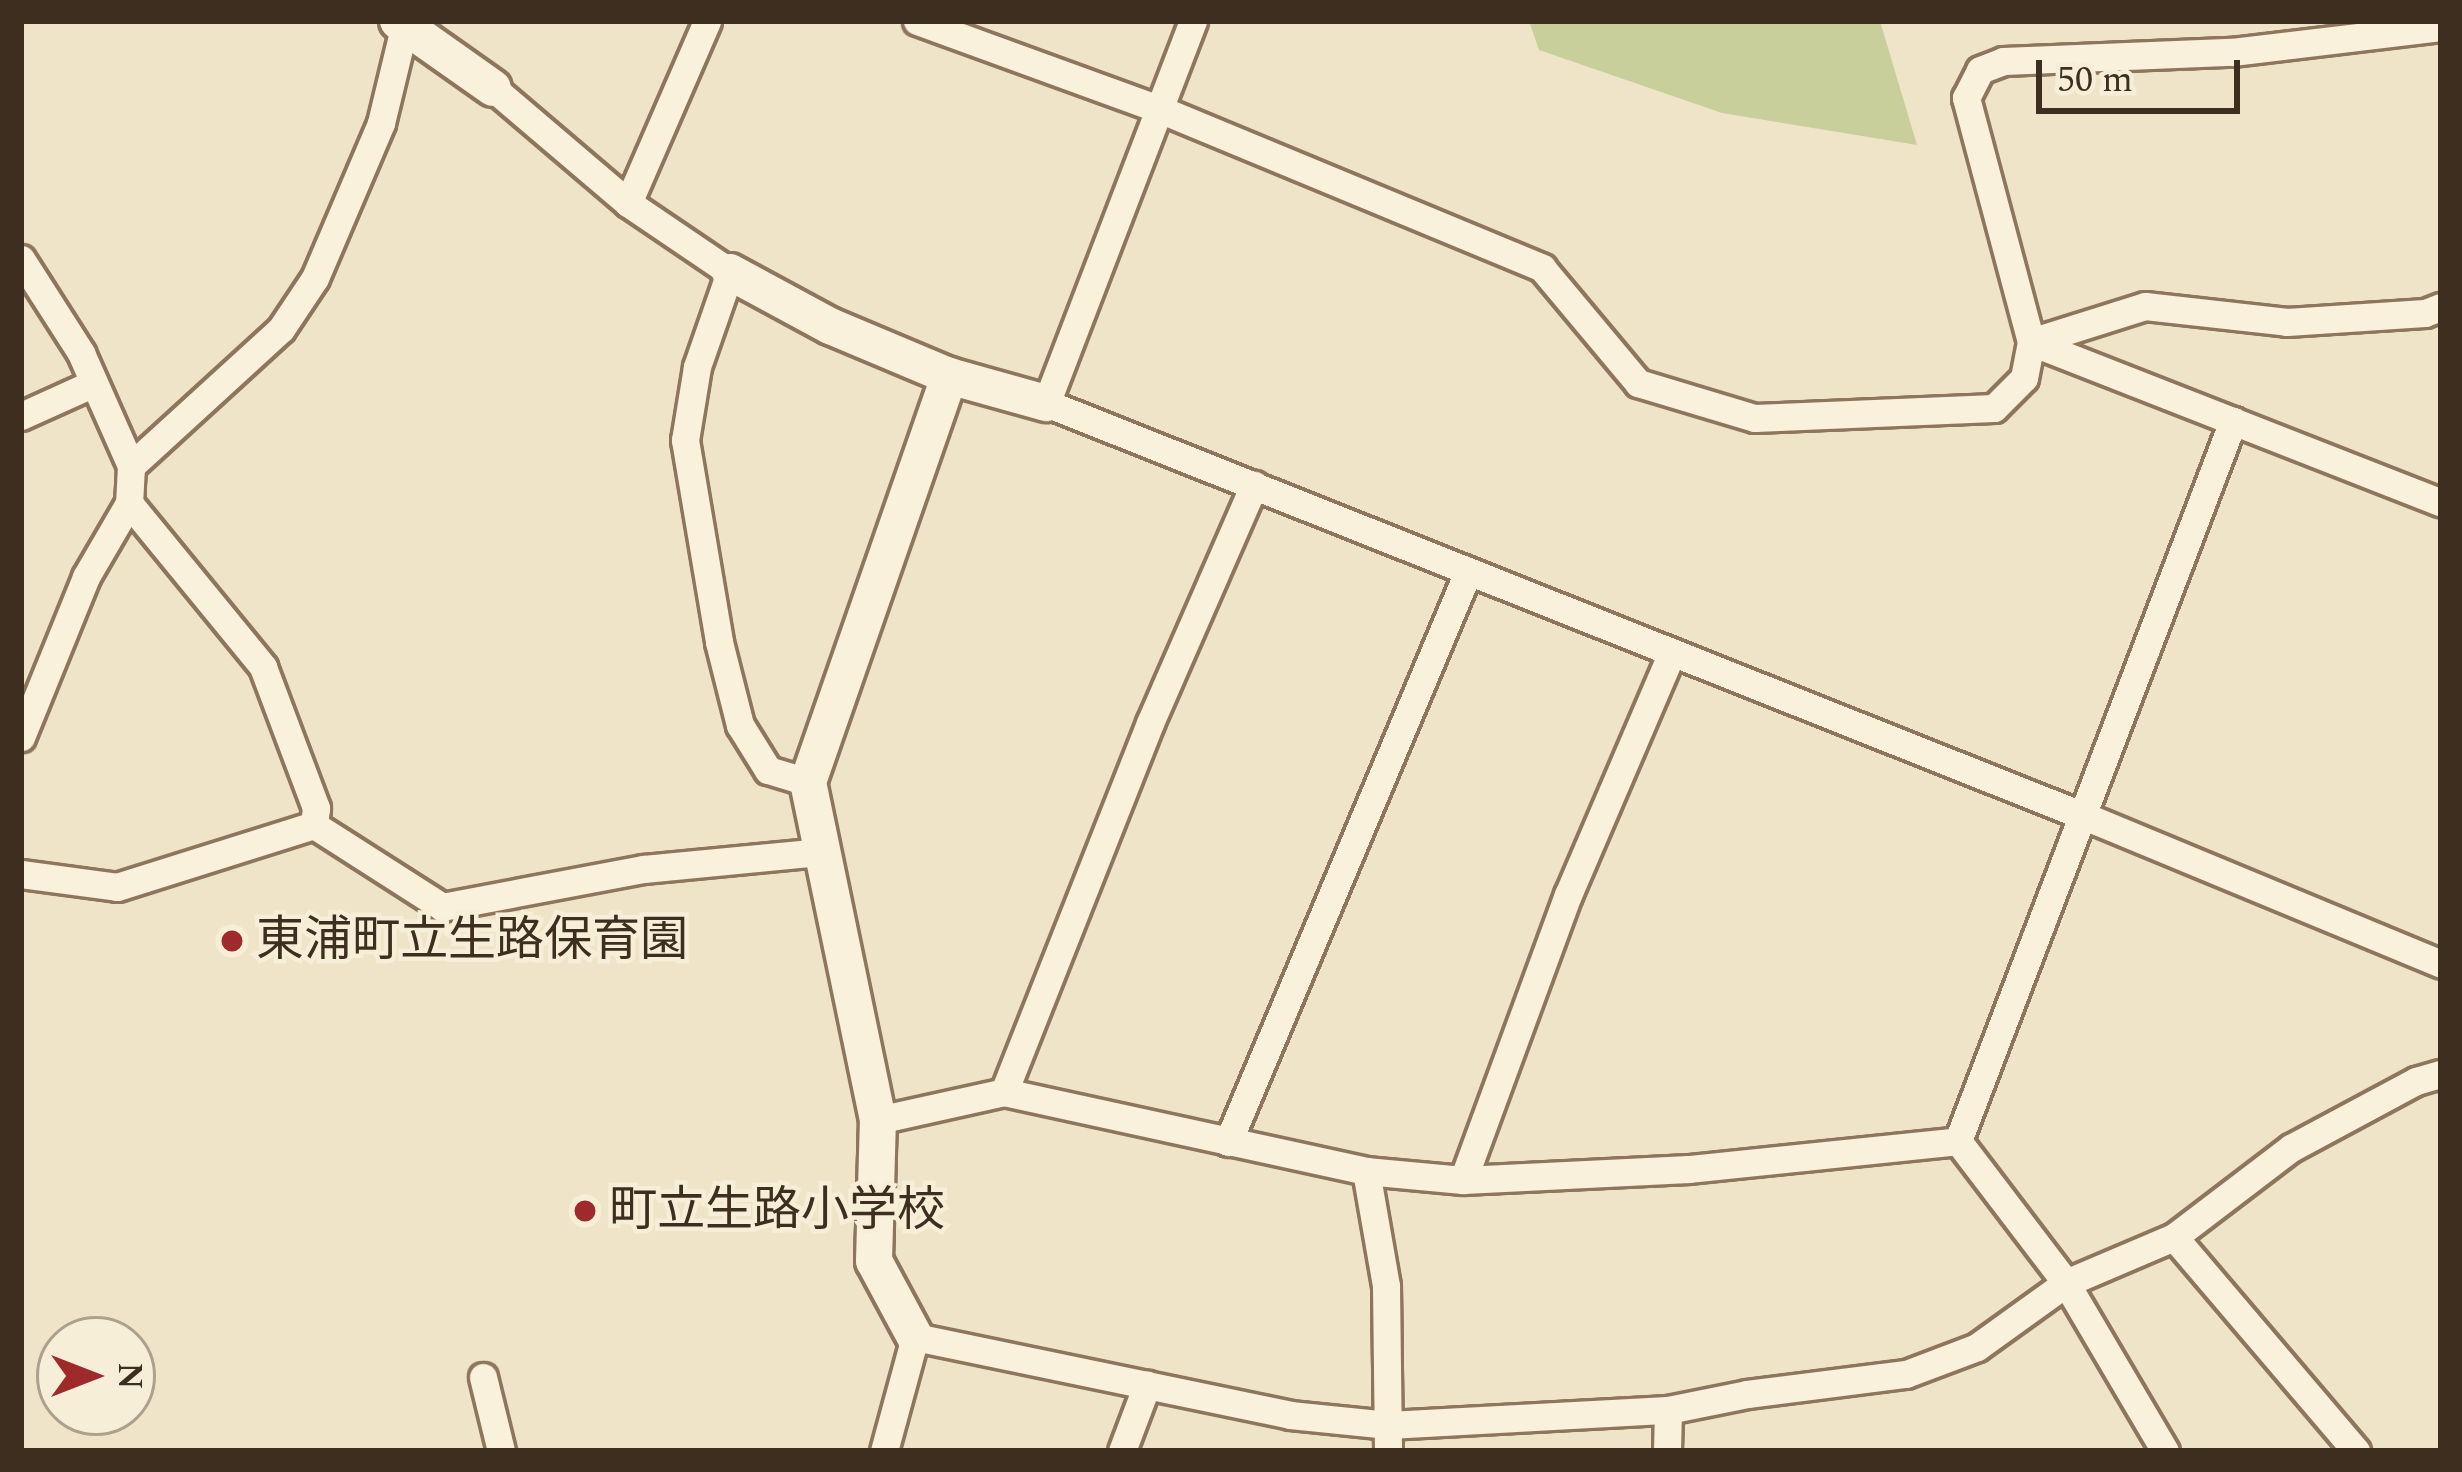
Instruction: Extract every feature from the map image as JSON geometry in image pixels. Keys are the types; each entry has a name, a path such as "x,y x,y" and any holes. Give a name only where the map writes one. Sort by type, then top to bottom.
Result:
{"street":[{"path":"628,203 707,21"},
{"path":"917,21 1160,109 1542,268 1638,383 1738,416 1994,408 2024,378 2031,342 1966,98 1980,70 2003,61 2232,52 2394,28 2441,27"},
{"path":"1046,403 1193,21"},
{"path":"2232,21 2232,52"},
{"path":"131,466 268,342 315,278 381,123 401,25 493,88 628,203 730,272 830,326 950,376 1046,403 1254,484 2441,964"},
{"path":"21,259 81,352 131,466 129,503 86,578 21,737"},
{"path":"730,272 697,367 685,440 694,500 740,725 768,770 808,782"},
{"path":"2031,342 2145,306 2287,322 2425,313 2441,307"},
{"path":"2031,342 2441,503"},
{"path":"884,1451 915,1337 874,1262 878,1120 808,782 950,376"},
{"path":"21,416 92,384"},
{"path":"1958,1141 2234,421"},
{"path":"1004,1092 1150,723 1254,484"},
{"path":"129,503 262,667 316,808 314,825"},
{"path":"1228,1142 1468,572"},
{"path":"1463,1180 1568,896 1672,652"},
{"path":"314,825 442,908 644,869 821,852"},
{"path":"21,874 117,887 314,825"},
{"path":"915,1337 1388,1438 1668,1410 1747,1394 1906,1375 1977,1347 2066,1283 2174,1237 2291,1148 2416,1082 2441,1074"},
{"path":"878,1120 1004,1092 1366,1171 1463,1180 1689,1169 1958,1141"},
{"path":"1958,1141 2066,1283 2165,1451"},
{"path":"1366,1171 1386,1286 1388,1438"},
{"path":"2174,1237 2356,1451"},
{"path":"483,1378 501,1451"},
{"path":"1122,1451 1147,1384"},
{"path":"1667,1451 1668,1410"}],"green space":[{"path":"1529,21 1880,21 1917,145 1722,113 1539,50"}],"place":[{"name":"東浦町立生路保育園","path":"232,941"},
{"name":"町立生路小学校","path":"585,1211"}]}
